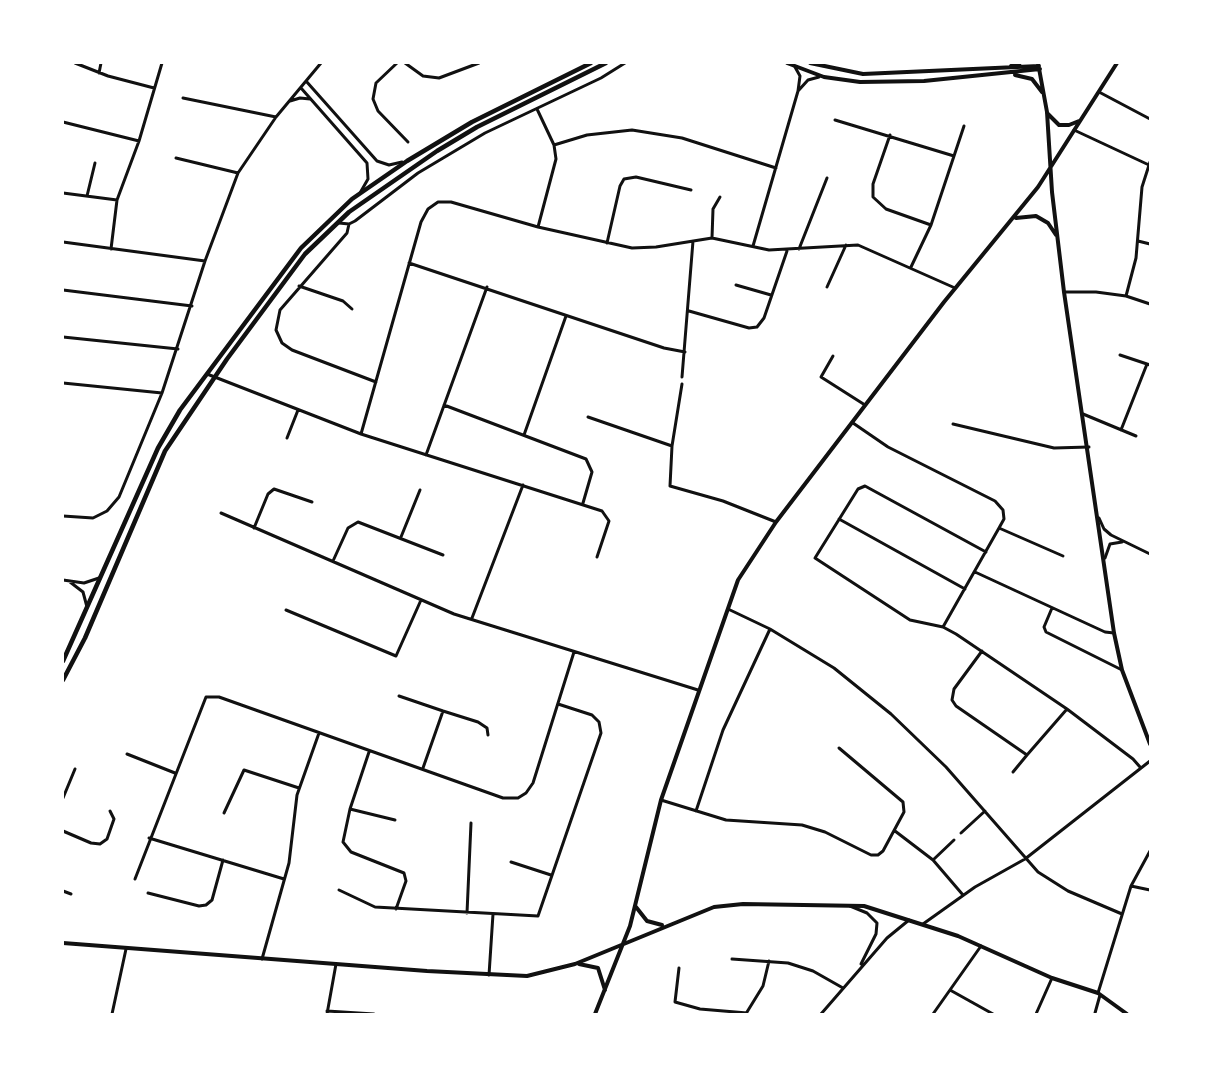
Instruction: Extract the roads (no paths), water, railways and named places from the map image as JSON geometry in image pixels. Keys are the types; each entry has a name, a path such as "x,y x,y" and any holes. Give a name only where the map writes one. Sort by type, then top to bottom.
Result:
{"main road":[{"path":"63,661 158,448 180,410 301,248 359,194 407,161 472,122 591,63"},
{"path":"63,680 85,638 152,477 165,452 214,378 280,286 336,223 382,186 477,127 606,63"},
{"path":"787,63 824,77 860,82 893,83 1009,74 1039,66"},
{"path":"810,63 863,74 1039,66"},
{"path":"1005,68 1020,63"},
{"path":"595,1014 624,944 636,906 661,800 726,609 745,568 776,522 955,288 1014,219 1051,168 1117,63"},
{"path":"1039,66 1047,113 1064,292 1089,447 1114,633 1122,670 1150,744"},
{"path":"1009,74 1032,79 1044,95"},
{"path":"1047,113 1057,124 1063,126 1081,120"},
{"path":"1014,219 1024,215 1036,216 1047,223 1057,236"},
{"path":"63,943 262,959 528,976 575,964 665,925 723,905 848,906 876,909 911,919 981,946 1052,978 1099,994 1127,1014"},
{"path":"636,906 647,921 665,925"},
{"path":"575,964 598,968 603,976 605,991"}],"street":[{"path":"75,63 99,73 154,87"},
{"path":"99,73 101,63"},
{"path":"111,249 117,200 139,141 162,63"},
{"path":"63,516 78,519 100,515 119,497 162,393 205,261 238,173 276,117 321,63"},
{"path":"397,63 376,83 373,99 378,111 408,142"},
{"path":"405,63 423,76 439,78 478,63"},
{"path":"376,382 292,350 282,343 276,330 277,315 299,286 347,233 350,224 446,155 625,63"},
{"path":"753,246 798,91 800,76 795,67"},
{"path":"798,91 810,79 824,77"},
{"path":"306,81 377,161 393,165 407,161"},
{"path":"301,87 367,163 368,179 359,194"},
{"path":"1100,92 1150,119"},
{"path":"183,98 276,117"},
{"path":"289,102 300,98 312,100"},
{"path":"537,109 554,145 554,173 538,228"},
{"path":"835,120 954,156"},
{"path":"63,122 139,141"},
{"path":"911,267 931,225 964,126"},
{"path":"554,145 587,135 632,130 682,138 776,168"},
{"path":"1074,130 1149,163 1145,177 1138,241 1126,296"},
{"path":"890,135 873,184 873,196 880,206 931,225"},
{"path":"176,158 238,173"},
{"path":"87,196 95,163"},
{"path":"607,243 620,186 624,179 636,177 691,190"},
{"path":"1145,177 1150,178"},
{"path":"799,249 827,178"},
{"path":"63,193 117,200"},
{"path":"712,238 713,208 720,197"},
{"path":"361,434 409,262 425,215 438,202 451,202 538,228 607,243 648,248 712,238 769,250 787,251 846,245 864,246 955,288"},
{"path":"336,223 350,224"},
{"path":"682,377 693,241"},
{"path":"1138,241 1150,244"},
{"path":"63,242 205,261"},
{"path":"827,287 846,245"},
{"path":"689,311 753,328 763,322 787,251"},
{"path":"409,262 664,348 685,352"},
{"path":"736,285 771,295"},
{"path":"299,286 343,301 351,309"},
{"path":"426,455 487,287"},
{"path":"63,290 192,306"},
{"path":"1064,292 1096,292 1126,296 1150,304"},
{"path":"524,436 566,316"},
{"path":"63,337 178,349"},
{"path":"1120,355 1148,365 1121,430"},
{"path":"833,356 821,376 867,405"},
{"path":"206,374 361,434 583,503 607,515 609,521 597,557"},
{"path":"63,383 162,393"},
{"path":"682,384 672,446 670,486 723,501 776,522"},
{"path":"444,405 586,459 592,472 583,503"},
{"path":"287,438 298,410"},
{"path":"1083,414 1136,436"},
{"path":"588,417 672,446"},
{"path":"853,423 888,447 995,501 1003,510 1004,519 943,627"},
{"path":"953,424 1054,448 1089,447"},
{"path":"472,618 523,484"},
{"path":"986,552 868,487 858,489 815,558 910,620 943,627 982,651 1067,709 1133,759 1140,767"},
{"path":"254,528 272,490 280,489 312,502"},
{"path":"401,537 420,490"},
{"path":"221,513 421,600 574,652 698,690"},
{"path":"1099,518 1106,531 1150,554"},
{"path":"839,519 965,589"},
{"path":"333,561 348,528 354,522 362,522 443,555"},
{"path":"999,528 1063,556"},
{"path":"1105,558 1110,544 1124,542"},
{"path":"975,572 1105,633 1114,633"},
{"path":"63,580 88,583 101,576"},
{"path":"68,581 83,592 87,609"},
{"path":"286,610 396,656 421,600"},
{"path":"1052,608 1044,627 1046,633 1122,670"},
{"path":"726,609 770,630 834,668 915,735 1038,872 1068,891 1122,914"},
{"path":"696,811 723,730 770,630"},
{"path":"982,651 954,689 952,700 956,706 1027,755"},
{"path":"135,879 204,700 210,696 369,752 423,768 503,798 522,796 533,783 574,652"},
{"path":"399,696 478,722 486,728 488,735"},
{"path":"339,890 357,896 371,906 538,916 601,734 598,722 591,715 558,704"},
{"path":"1013,772 1067,709"},
{"path":"423,768 443,711"},
{"path":"262,959 292,849 299,788 319,733"},
{"path":"661,800 726,820 802,825 825,832 871,855 878,855 883,851 904,812 903,802 839,748"},
{"path":"369,752 343,837 347,849 404,874 406,881 396,909"},
{"path":"127,754 175,773"},
{"path":"923,924 963,894 1025,859 1150,761"},
{"path":"63,798 75,769"},
{"path":"224,813 244,770 299,788"},
{"path":"350,809 395,820"},
{"path":"63,831 91,843 100,844 107,838 114,819 110,811"},
{"path":"961,833 985,811"},
{"path":"467,913 471,824"},
{"path":"895,831 933,860 963,894"},
{"path":"149,838 284,879"},
{"path":"933,860 954,840"},
{"path":"1095,1013 1131,886 1150,851"},
{"path":"148,893 199,906 206,905 212,900 223,860"},
{"path":"511,862 551,875"},
{"path":"1131,886 1150,890"},
{"path":"63,891 71,894"},
{"path":"848,906 872,915 878,928 857,970"},
{"path":"489,975 493,914"},
{"path":"821,1014 887,938 911,919"},
{"path":"933,1014 981,946"},
{"path":"112,1014 126,949"},
{"path":"732,959 788,963 813,971 843,988"},
{"path":"679,968 675,1002 700,1009 747,1014 763,986 769,961"},
{"path":"336,964 327,1012 374,1014"},
{"path":"1036,1014 1052,978"},
{"path":"950,990 993,1014"}]}
